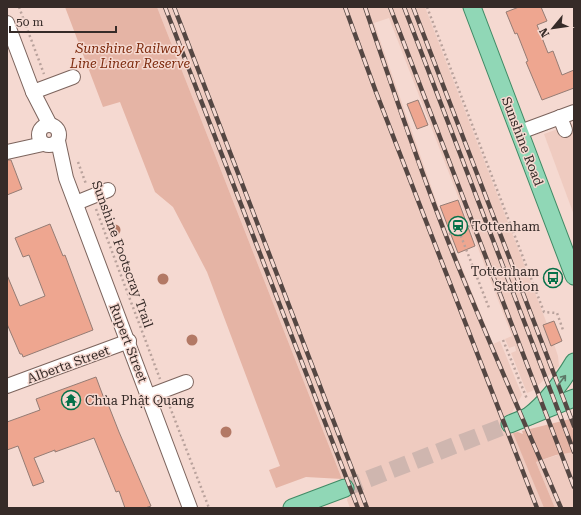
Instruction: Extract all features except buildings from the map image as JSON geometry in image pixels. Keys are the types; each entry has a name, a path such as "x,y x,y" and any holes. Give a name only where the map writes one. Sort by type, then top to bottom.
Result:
{"main road":[{"name":"Sunshine Road","path":"472,7 574,276"},
{"path":"510,424 546,400 561,382 574,362"},
{"path":"529,410 574,398"},
{"path":"529,410 574,408"},
{"path":"292,508 345,488"}],"street":[{"name":"Rupert Street","path":"7,24 34,94 47,136 76,203 129,341 190,508"},
{"path":"34,94 49,86 73,77"},
{"path":"520,132 574,112"},
{"path":"560,117 565,130"},
{"path":"10,151 47,136"},
{"path":"76,203 108,190"},
{"name":"Alberta Street","path":"7,386 129,341"},
{"path":"149,396 186,382"}],"path":[{"path":"19,7 49,86"},
{"path":"428,7 544,312 557,313 563,330 561,331"},
{"name":"Sunshine Footscray Trail","path":"77,160 209,508"},
{"path":"449,234 470,226"},
{"path":"458,231 489,308"},
{"path":"503,340 529,410"}],"shaded area":[{"path":"157,7 425,7 547,324 543,325 554,344 558,356 559,366 532,391 527,393 511,353 516,351 515,346 509,348 505,339 512,336 389,18 374,23 456,253 493,344 500,341 522,395 511,414 507,416 544,508 350,508 347,500 348,496 342,479"},
{"path":"574,123 574,215 544,134"},
{"path":"567,452 574,452 574,508 555,508 536,462"}],"green space":[{"name":"Sunshine Railway Line Linear Reserve","path":"65,7 157,7 342,479 306,477 276,488 269,470 280,466 207,272 173,207 155,192 120,102 103,107"},
{"path":"574,418 574,452 556,455 536,462 555,508 544,508 513,433 518,432 523,434 522,431"}],"tunnel":[{"path":"345,488 510,424"}],"railway":[{"path":"165,7 358,508"},
{"path":"174,7 367,508"},
{"path":"345,7 376,92 537,508"},
{"path":"365,7 417,157 450,246 561,508"},
{"path":"390,7 574,487"},
{"path":"404,7 574,452"},
{"path":"413,7 574,426"}],"place":[{"name":"Tottenham","path":"458,226"},
{"name":"Tottenham Station","path":"553,278"},
{"name":"Chùa Phật Quang","path":"71,400"}]}
